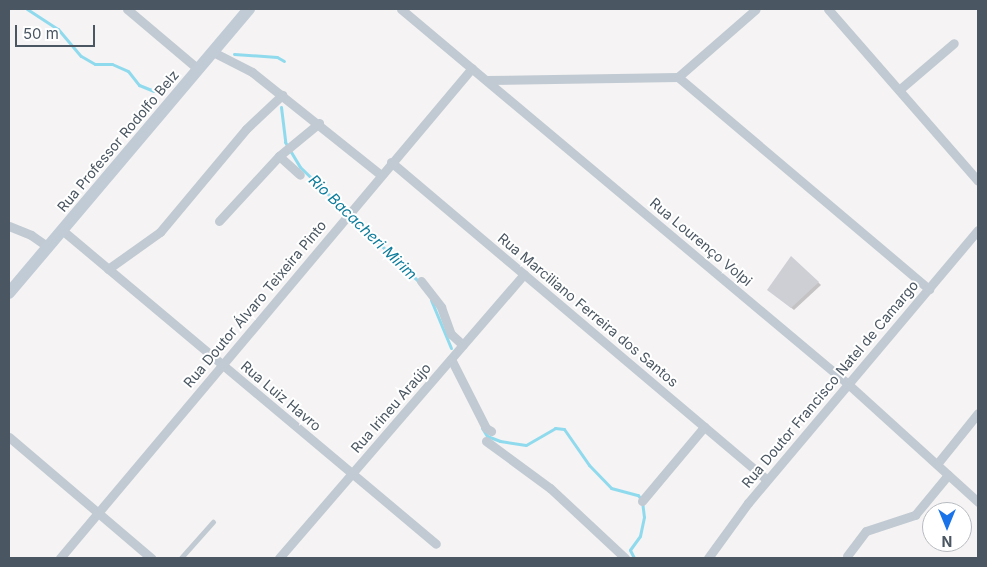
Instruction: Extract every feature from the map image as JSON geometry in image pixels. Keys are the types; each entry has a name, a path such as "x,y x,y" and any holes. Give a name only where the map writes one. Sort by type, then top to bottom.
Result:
{"street":[{"name":"Rua Professor Rodolfo Belz","path":"9,293 249,9"},
{"name":"Rua Lourenço Volpi","path":"401,9 848,384 978,502"},
{"path":"486,80 678,77 756,9"},
{"path":"828,9 978,180"},
{"path":"132,10 198,69"},
{"path":"899,90 954,43"},
{"path":"213,52 252,72 319,123 381,174"},
{"name":"Rua Doutor Álvaro Teixeira Pinto","path":"60,558 391,162 472,68"},
{"path":"678,77 928,289"},
{"path":"108,269 160,232 246,129 282,96"},
{"path":"219,222 279,156 319,123"},
{"path":"279,156 300,175"},
{"name":"Rua Marciliano Ferreira dos Santos","path":"391,162 767,480"},
{"path":"9,226 32,235 48,247"},
{"name":"Rua Luiz Havro","path":"62,230 436,544"},
{"name":"Rua Doutor Francisco Natel de Camargo","path":"708,558 767,480 978,230"},
{"name":"Rua Irineu Araújo","path":"279,558 524,274"},
{"path":"421,281 441,307 452,334 463,345"},
{"path":"451,359 486,428 491,431"},
{"path":"937,464 978,413"},
{"path":"642,501 704,427"},
{"path":"9,438 151,558"},
{"path":"486,441 550,488 624,558"},
{"path":"847,556 866,531 915,515 948,475"}],"lane":[{"path":"181,558 213,522"}],"building":[{"path":"791,256 819,282 791,308 767,290"}],"waterway":[{"name":"Rio Bacacheri Mirim","path":"27,9 58,29 81,56 95,64 112,64 128,71 139,85 154,91"},
{"name":"Rio Bacacheri Mirim","path":"234,54 277,57 284,61"},
{"name":"Rio Bacacheri Mirim","path":"281,107 285,142 300,167 418,281"},
{"name":"Rio Bacacheri Mirim","path":"431,300 451,348"},
{"name":"Rio Bacacheri Mirim","path":"482,428 487,436 500,441 526,445 555,428 564,429 589,465 611,488 638,495 642,501 644,517 640,536 630,550 634,558"}]}
